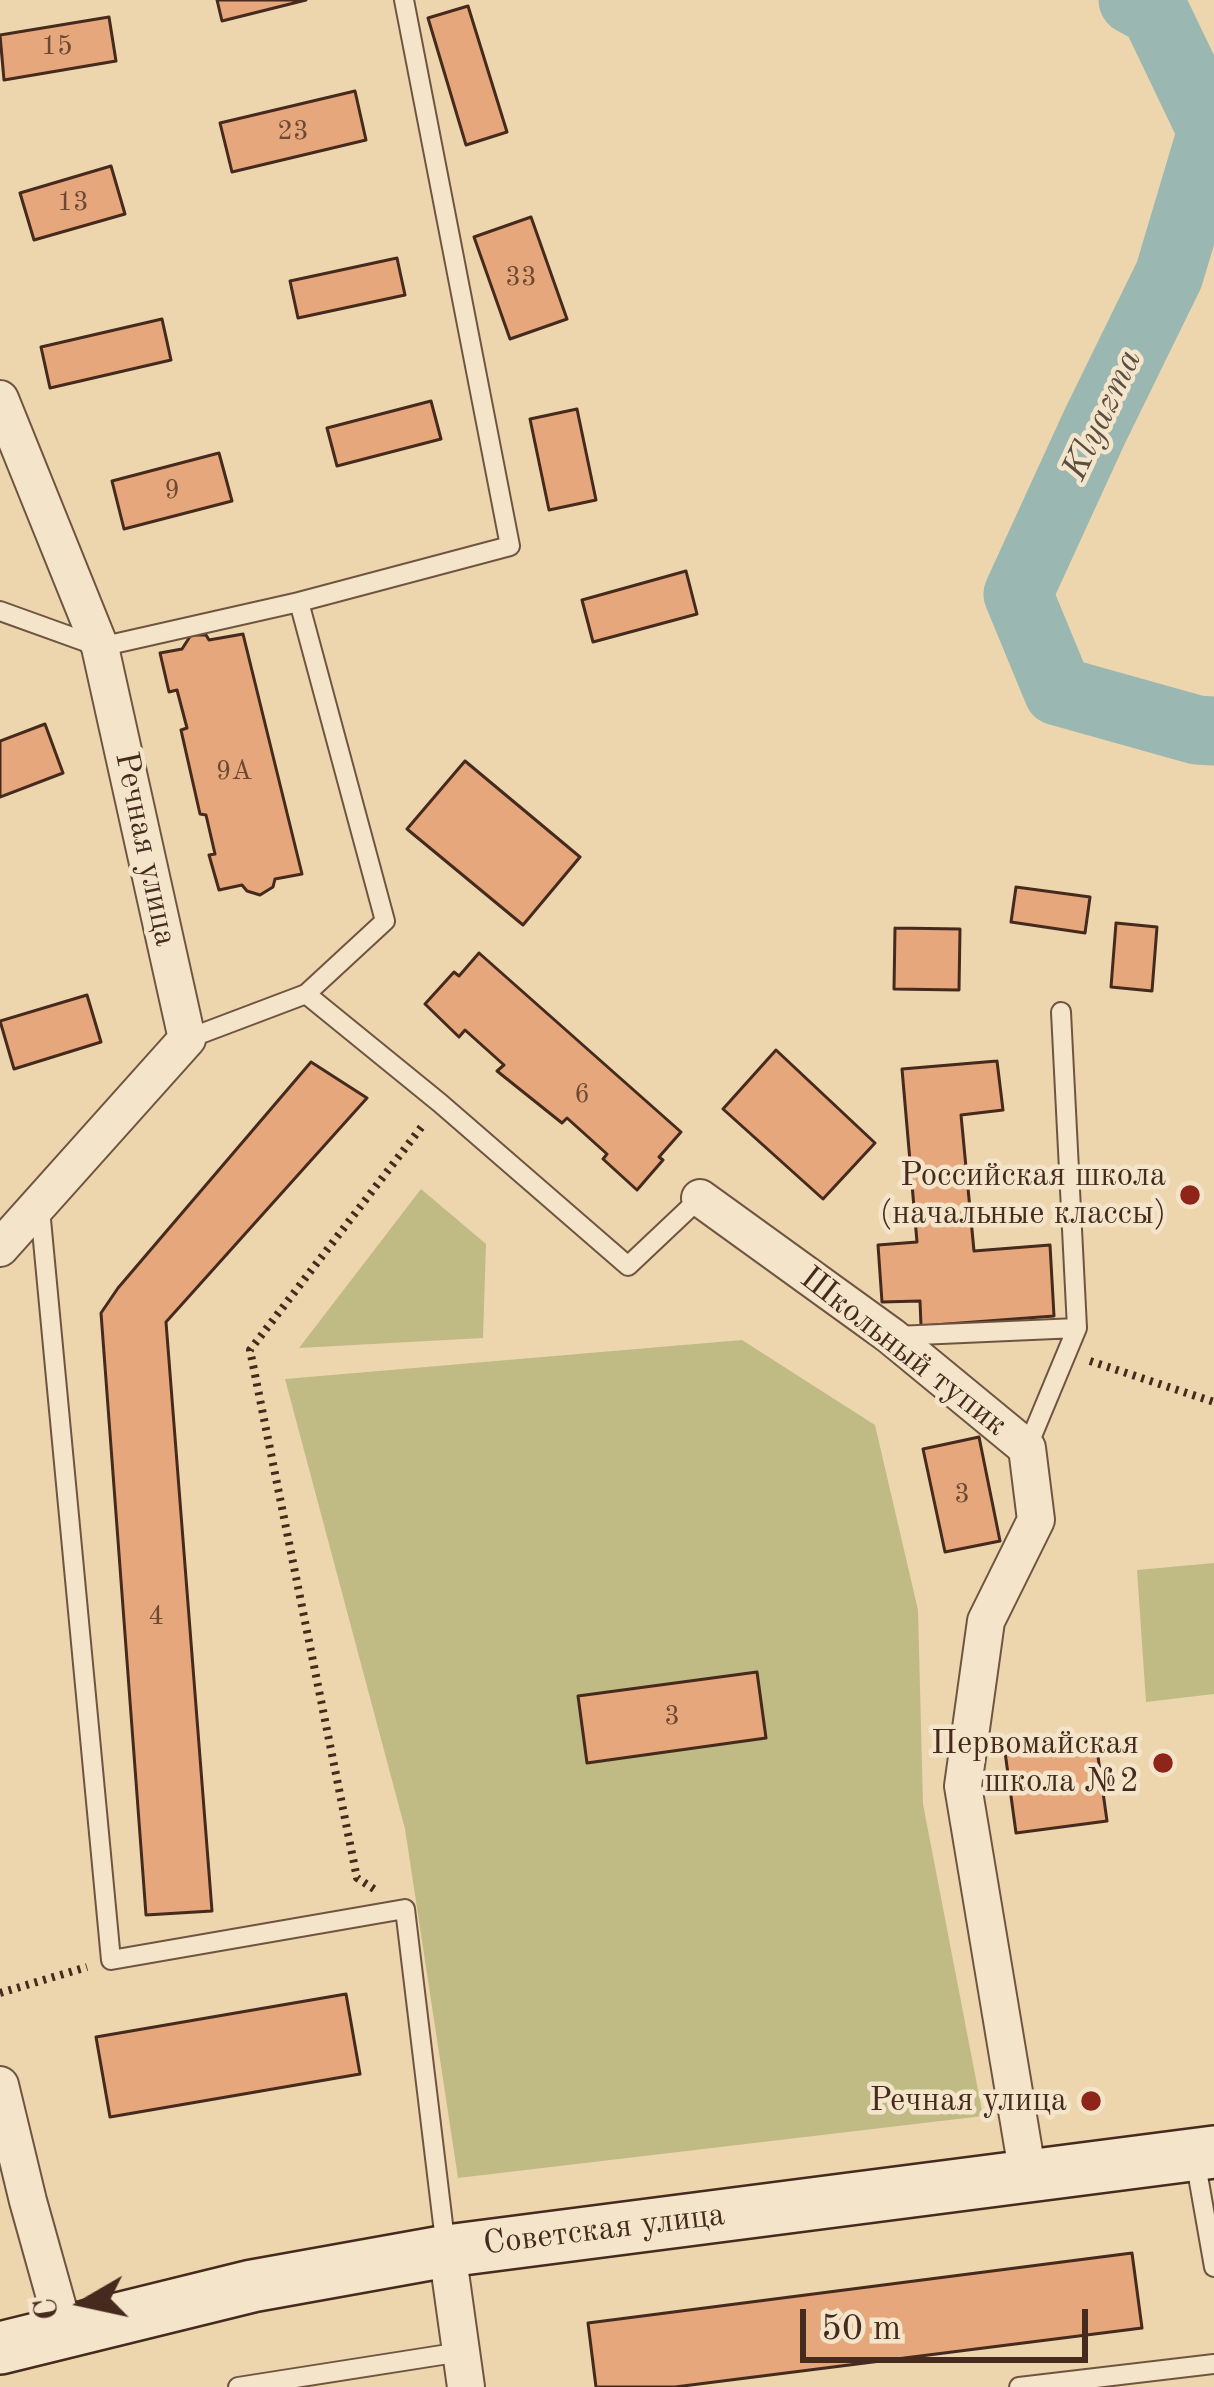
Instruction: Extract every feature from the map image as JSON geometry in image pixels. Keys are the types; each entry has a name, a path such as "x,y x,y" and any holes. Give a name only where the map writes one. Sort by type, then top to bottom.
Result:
{"main road":[{"name":"Советская улица","path":"0,2348 252,2287 447,2251 1204,2153"}],"street":[{"name":"Речная улица","path":"0,399 100,647 187,1039"},
{"path":"0,1248 187,1039"},
{"name":"Школьный тупик","path":"700,1198 891,1336 1027,1448 1036,1520 986,1621 964,1786 1028,2176"},
{"path":"0,2085 65,2333"},
{"path":"447,2251 464,2370"}],"lane":[{"path":"0,611 100,647 299,602 510,546 404,0"},
{"path":"187,1039 306,994 386,921 299,602"},
{"path":"306,994 628,1266 700,1198"},
{"path":"1027,1448 1077,1328 1061,1012"},
{"path":"39,1205 112,1960 406,1910 447,2251"},
{"path":"891,1336 1077,1328"},
{"path":"1204,2153 1214,2267"},
{"path":"1019,2387 1214,2364"},
{"path":"238,2387 464,2370"}],"path":[{"path":"406,1910 357,1878 250,1350 440,1103"},
{"path":"1066,1353 1214,1402"},
{"path":"0,1993 112,1960"}],"shaded area":[{"path":"421,1189 486,1244 483,1338 299,1348"},
{"path":"742,1340 875,1425 918,1610 923,1804 983,2116 458,2178 405,1829 285,1379"},
{"path":"1214,1563 1214,1694 1146,1702 1137,1570"}],"building":[{"path":"217,0 306,0 222,21"},
{"path":"468,6 507,132 466,145 428,18"},
{"path":"109,17 116,61 4,80 0,35"},
{"path":"355,91 366,140 232,172 220,123"},
{"path":"111,166 125,214 34,240 20,193"},
{"path":"531,217 567,319 510,339 474,237"},
{"path":"397,258 405,295 298,318 290,281"},
{"path":"162,319 171,360 50,388 41,347"},
{"path":"431,401 441,439 337,466 327,428"},
{"path":"577,409 596,500 549,510 530,419"},
{"path":"219,453 232,501 124,529 112,481"},
{"path":"686,571 697,614 593,642 582,600"},
{"path":"243,634 302,874 275,879 273,887 260,895 242,885 219,890 209,855 215,854 206,815 200,814 181,730 187,728 177,690 169,692 160,653 182,649 191,635 206,635 209,640"},
{"path":"45,724 63,773 0,797 0,741"},
{"path":"465,761 580,857 523,925 407,829"},
{"path":"1016,887 1090,897 1085,933 1011,922"},
{"path":"1116,923 1157,927 1152,991 1111,987"},
{"path":"895,928 960,929 959,990 894,989"},
{"path":"479,953 681,1132 637,1190 567,1118 562,1123 497,1071 504,1065 465,1030 459,1037 425,1004"},
{"path":"87,995 101,1042 14,1069 0,1021"},
{"path":"776,1050 875,1143 823,1199 723,1109"},
{"path":"997,1061 1003,1110 961,1115 974,1251 1050,1245 1054,1316 921,1326 920,1301 882,1302 878,1245 917,1242 902,1069"},
{"path":"311,1062 367,1098 166,1322 212,1911 146,1915 101,1313"},
{"path":"979,1437 1000,1541 945,1552 923,1449"},
{"path":"757,1672 766,1738 587,1763 578,1696"},
{"path":"1096,1742 1107,1821 1016,1833 1005,1752"},
{"path":"346,1994 360,2074 110,2117 96,2037"},
{"path":"1132,2253 1142,2328 675,2387 596,2387 588,2323"}],"waterway":[{"name":"Klyazma","path":"1133,0 1155,12 1212,131 1169,275 1018,594 1058,691 1214,731"}],"place":[{"name":"Российская школа (начальные классы)","path":"1190,1195"},
{"name":"Первомайская школа №2","path":"1163,1763"},
{"name":"Речная улица","path":"1091,2101"}]}
